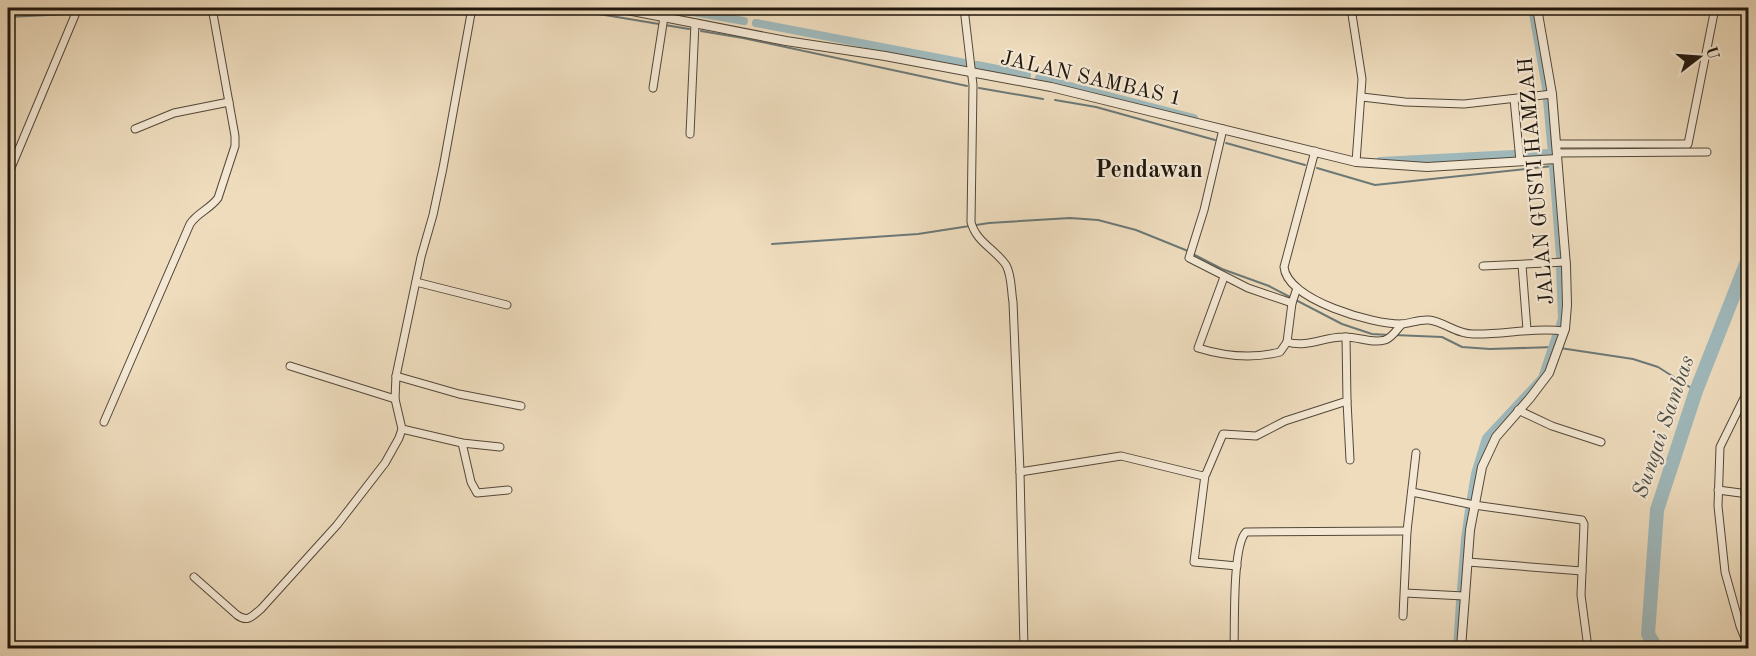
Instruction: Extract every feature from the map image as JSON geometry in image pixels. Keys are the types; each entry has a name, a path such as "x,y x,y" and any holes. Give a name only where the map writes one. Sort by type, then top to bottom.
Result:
{"street":[{"path":"8,175 78,8"},
{"path":"104,422 190,224 197,215 215,202 235,146 212,8"},
{"path":"194,577 242,619 249,619 261,609 337,525 385,462 399,438 402,429 395,399 396,376 443,168 472,8"},
{"name":"JALAN SAMBAS 1","path":"617,8 786,41 972,71 1082,93 1356,162 1427,167 1520,162 1556,152"},
{"path":"964,8 972,71 972,225 976,235 1006,266 1011,280 1020,472 1024,648"},
{"path":"1351,8 1359,51 1362,97 1356,162"},
{"name":"JALAN GUSTI HAMZAH","path":"1461,648 1474,505 1478,480 1486,454 1496,437 1549,373 1563,335 1567,305 1566,262 1552,94 1537,8"},
{"path":"1556,152 1688,144 1715,8"},
{"path":"652,88 660,40 660,15"},
{"path":"690,134 695,23"},
{"path":"1362,97 1405,102 1464,104 1552,94"},
{"path":"1514,99 1520,162"},
{"path":"135,129 174,113 229,102"},
{"path":"1223,129 1189,258 1224,277 1293,301"},
{"path":"1315,151 1284,267 1287,277 1297,290 1342,311 1399,326 1429,320 1455,331 1471,334 1527,330 1563,335"},
{"path":"1556,152 1707,152"},
{"path":"1483,266 1566,262"},
{"path":"1522,265 1527,330"},
{"path":"1224,277 1198,348 1223,355 1254,356 1280,352 1287,342 1293,301 1297,290"},
{"path":"416,282 507,306"},
{"path":"1287,342 1300,344 1346,337 1380,341 1391,337 1399,326"},
{"path":"1346,337 1350,460"},
{"path":"290,366 395,399"},
{"path":"396,376 459,393 521,406"},
{"path":"1749,390 1720,447 1718,490 1719,528 1725,572 1740,627 1749,646"},
{"path":"1237,566 1194,562 1205,475 1223,434 1256,436 1285,421 1347,401"},
{"path":"1518,410 1552,426 1601,442"},
{"path":"402,429 462,443 500,447"},
{"path":"462,443 471,482 477,493 507,490"},
{"path":"1403,616 1407,531 1416,453"},
{"path":"1020,472 1121,456 1205,475"},
{"path":"1718,490 1749,494"},
{"path":"1412,492 1474,505 1582,520 1584,524 1582,614 1588,648"},
{"path":"1234,648 1237,566 1241,540 1246,532 1407,531"},
{"path":"1468,562 1582,571"},
{"path":"1405,593 1464,596"}],"waterway":[{"path":"82,14 159,8"},
{"path":"563,8 689,29"},
{"path":"670,8 744,21"},
{"path":"1532,8 1546,88"},
{"path":"8,17 69,14"},
{"path":"756,23 965,63"},
{"path":"701,31 967,86"},
{"path":"977,65 1027,75"},
{"path":"1039,78 1194,118"},
{"path":"979,88 1043,99"},
{"path":"1055,100 1096,107 1215,140"},
{"path":"1526,154 1552,153 1547,100"},
{"path":"1226,143 1305,165"},
{"path":"1380,161 1514,154"},
{"path":"1317,168 1375,185 1553,166"},
{"path":"1553,166 1560,256"},
{"path":"772,244 918,234 989,223 1070,218 1098,220 1136,230 1188,251"},
{"path":"1193,254 1222,269 1269,286 1342,324 1372,334 1389,335"},
{"name":"Sungai Sambas","path":"1656,648 1648,634 1657,510 1696,391 1748,259"},
{"path":"1560,268 1562,318 1560,325"},
{"path":"1394,335 1442,337 1462,347 1490,349 1554,347"},
{"path":"1471,498 1475,474 1486,438 1542,378 1556,336"},
{"path":"1560,348 1633,359 1658,367 1696,391"},
{"path":"1461,589 1469,510"},
{"path":"1457,648 1460,602"}],"district":[{"name":"Pendawan","path":"1149,171"}]}
